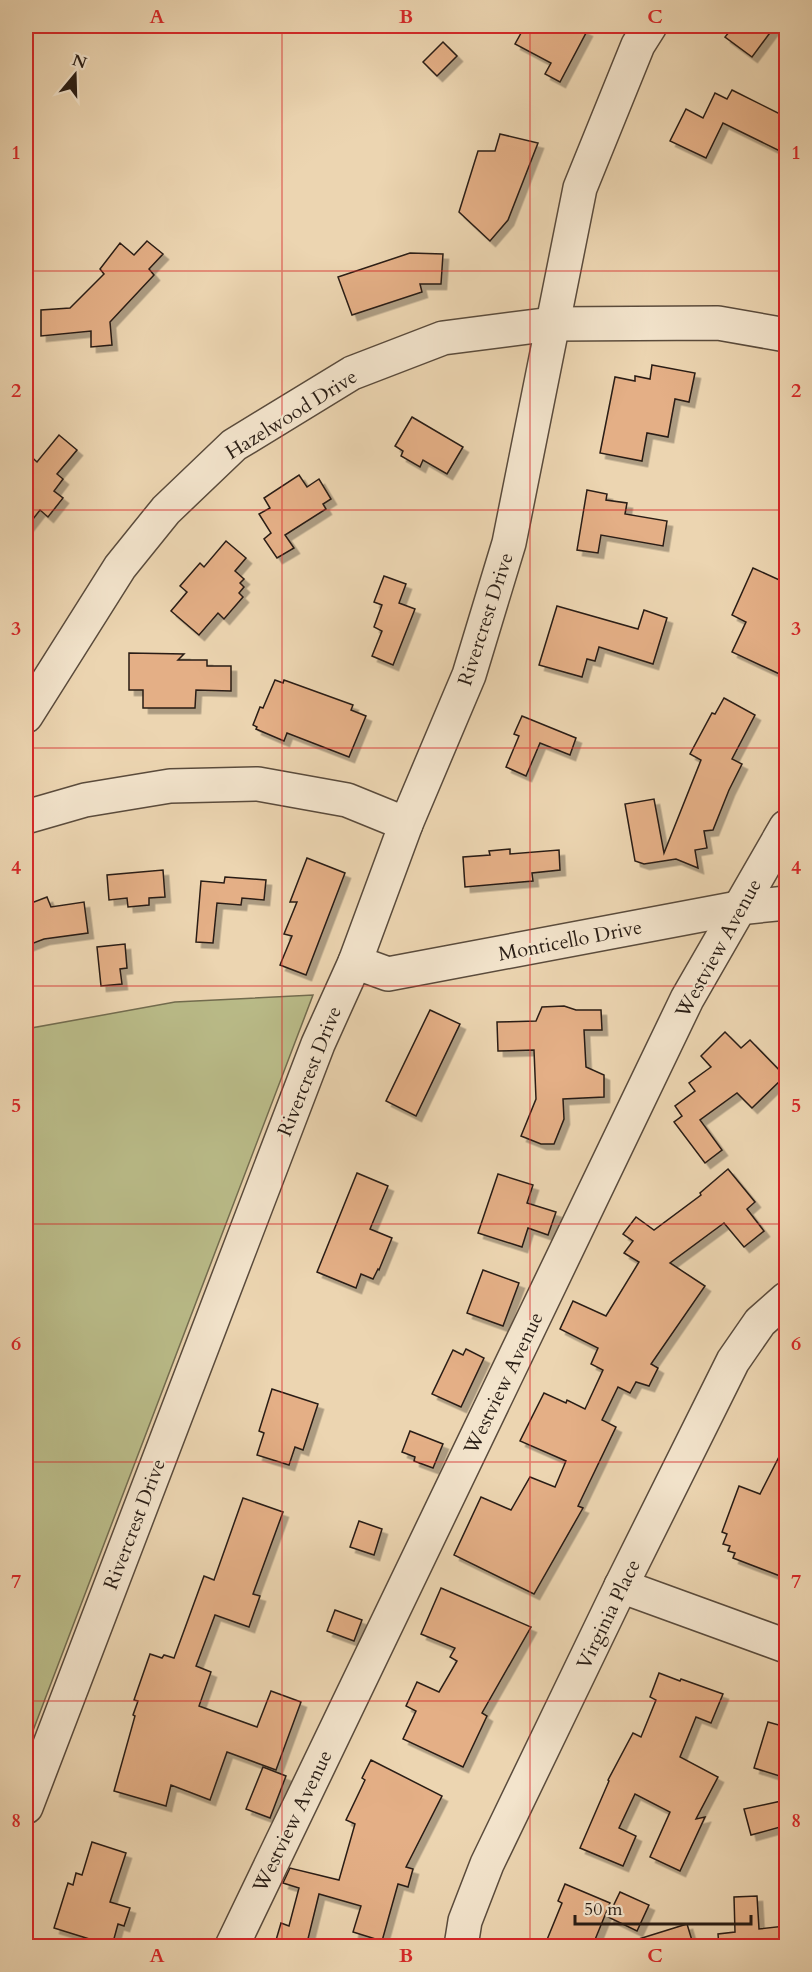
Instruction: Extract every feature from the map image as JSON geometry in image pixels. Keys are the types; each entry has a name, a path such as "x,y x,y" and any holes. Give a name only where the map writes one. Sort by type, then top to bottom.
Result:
{"street":[{"name":"Rivercrest Drive","path":"26,1807 318,1044 355,962 406,824 469,675 509,543 580,188 638,45 650,26"},
{"name":"Hazelwood Drive","path":"26,716 120,567 166,510 234,445 352,373 444,338 552,324 718,323 786,335"},
{"path":"26,817 85,800 170,786 258,784 347,800 406,824"},
{"name":"Westview Avenue","path":"232,1947 682,1010 786,827"},
{"name":"Monticello Drive","path":"355,962 388,974 738,908 786,903"},
{"name":"Virginia Place","path":"461,1947 465,1921 487,1864 733,1361 760,1322 786,1299"},
{"path":"621,1586 786,1646"}],"green space":[{"path":"313,995 26,1749 26,1029 175,1002"}],"building":[{"path":"525,26 576,26 587,31 560,82 545,74 551,63 515,44"},
{"path":"734,26 775,26 752,57 725,37"},
{"path":"443,42 457,56 437,76 423,62"},
{"path":"732,90 786,117 786,154 723,123 706,158 670,141 686,109 703,118 715,93 727,99"},
{"path":"500,134 538,143 508,220 490,241 459,212 478,151 495,151"},
{"path":"147,241 163,254 149,269 154,275 110,322 112,345 91,347 91,331 41,336 41,310 70,308 104,274 100,269 120,243 134,255"},
{"path":"410,253 443,254 441,284 420,284 422,292 352,315 338,277"},
{"path":"652,365 695,373 689,402 675,399 668,437 647,433 642,461 600,453 615,377 635,381 635,376 650,379"},
{"path":"412,417 463,447 447,474 423,460 420,467 401,456 403,451 395,446"},
{"path":"59,435 77,450 57,474 63,479 54,491 63,498 48,517 40,510 26,528 26,452 37,462"},
{"path":"299,475 307,487 319,479 331,499 323,504 326,509 285,535 294,548 277,558 264,539 271,533 259,514 270,508 264,498"},
{"path":"587,490 607,494 606,500 627,503 625,514 667,521 663,546 601,535 598,553 577,550"},
{"path":"226,541 246,558 235,571 244,579 240,583 244,587 239,593 243,597 224,619 218,613 199,635 171,611 187,592 180,586 200,563 204,567"},
{"path":"753,568 786,583 786,677 732,652 746,622 732,615"},
{"path":"384,576 406,584 399,603 415,609 393,665 372,656 382,631 374,627 382,605 374,602"},
{"path":"557,606 638,629 644,610 667,618 653,664 599,647 595,661 587,659 582,677 539,665"},
{"path":"129,653 184,654 178,660 207,660 207,666 231,666 231,691 196,690 195,708 143,708 143,690 129,690"},
{"path":"275,680 283,683 284,680 353,705 351,710 366,716 349,757 287,733 284,741 256,729 257,727 253,725"},
{"path":"724,698 755,715 732,759 742,764 713,830 704,831 707,848 695,850 698,868 676,859 644,864 635,861 625,804 654,799 664,853 701,760 690,754 712,713 715,714"},
{"path":"522,716 576,738 570,755 540,743 526,776 506,767 519,736 514,734"},
{"path":"510,849 510,854 559,850 560,870 532,873 533,881 465,887 463,857 490,855 489,851"},
{"path":"307,858 345,873 306,975 280,965 292,936 284,934 297,902 290,902"},
{"path":"163,870 165,897 149,898 149,905 128,907 127,898 109,900 107,875"},
{"path":"225,877 266,880 264,900 242,898 241,905 217,903 213,943 196,942 201,881 224,883"},
{"path":"47,897 51,907 84,902 88,933 44,939 26,946 26,905"},
{"path":"125,944 127,968 120,969 122,984 101,986 97,947"},
{"path":"564,1006 576,1010 601,1010 602,1030 584,1030 586,1067 604,1075 604,1097 563,1099 564,1119 554,1144 541,1144 521,1136 536,1099 534,1050 498,1051 497,1022 536,1021 542,1007"},
{"path":"430,1010 460,1024 416,1116 386,1101"},
{"path":"725,1032 741,1048 750,1040 785,1076 752,1108 737,1093 700,1120 722,1150 705,1163 674,1122 682,1116 675,1106 695,1091 689,1083 711,1067 701,1056"},
{"path":"728,1169 755,1202 747,1209 764,1231 744,1247 724,1223 670,1263 705,1286 651,1364 658,1368 649,1386 636,1382 630,1393 618,1387 602,1420 616,1427 578,1506 583,1508 534,1594 454,1555 481,1497 511,1510 530,1477 555,1487 566,1461 520,1441 544,1393 566,1403 567,1400 585,1409 603,1370 591,1364 598,1348 560,1329 573,1301 606,1316 639,1262 624,1253 633,1241 623,1234 636,1217 654,1230 701,1195 700,1193"},
{"path":"357,1173 388,1186 370,1229 392,1238 373,1279 361,1274 356,1288 317,1272"},
{"path":"498,1174 533,1185 527,1203 556,1212 548,1235 528,1228 522,1247 478,1233"},
{"path":"483,1270 519,1283 503,1326 467,1313"},
{"path":"466,1349 484,1358 461,1407 432,1394 453,1350 463,1355"},
{"path":"272,1389 318,1404 303,1450 295,1447 289,1465 257,1455 264,1433 259,1431"},
{"path":"410,1431 443,1444 433,1468 414,1461 415,1457 402,1452"},
{"path":"786,1443 786,1559 780,1576 733,1558 735,1553 728,1551 730,1546 723,1544 727,1534 722,1532 739,1486 760,1494"},
{"path":"243,1498 283,1512 253,1594 260,1596 249,1627 215,1615 196,1666 211,1672 199,1706 257,1727 271,1691 301,1702 276,1770 227,1752 210,1800 171,1785 166,1806 114,1791 135,1716 133,1715 138,1701 134,1700 150,1654 162,1658 164,1655 174,1658 204,1576 214,1580"},
{"path":"359,1521 382,1529 374,1555 350,1547"},
{"path":"441,1588 531,1627 482,1713 487,1716 463,1767 403,1739 416,1711 406,1706 417,1682 439,1692 457,1661 450,1657 455,1648 421,1634"},
{"path":"335,1610 362,1620 354,1641 327,1631"},
{"path":"659,1673 723,1694 711,1723 696,1717 680,1757 718,1777 696,1819 705,1817 680,1871 650,1857 670,1812 635,1794 619,1828 636,1836 623,1866 580,1848 608,1780 633,1733 641,1737 656,1700 650,1697"},
{"path":"768,1722 786,1727 786,1778 754,1768"},
{"path":"371,1760 442,1796 406,1867 413,1869 408,1887 398,1884 382,1941 353,1932 361,1906 319,1894 306,1947 274,1947 281,1923 289,1926 299,1888 283,1883 290,1868 339,1880 355,1824 346,1820 365,1780 362,1778"},
{"path":"263,1767 286,1776 270,1818 246,1809"},
{"path":"786,1800 784,1826 751,1835 744,1809"},
{"path":"92,1842 126,1853 110,1902 130,1908 124,1926 118,1924 112,1946 54,1928 68,1883 73,1885 76,1873 82,1875"},
{"path":"565,1884 610,1903 592,1947 544,1947 562,1903 558,1901"},
{"path":"620,1892 649,1905 637,1931 608,1917"},
{"path":"757,1896 759,1929 785,1926 786,1947 719,1947 718,1934 735,1932 734,1897"},
{"path":"687,1924 694,1947 630,1947 629,1942"}]}
